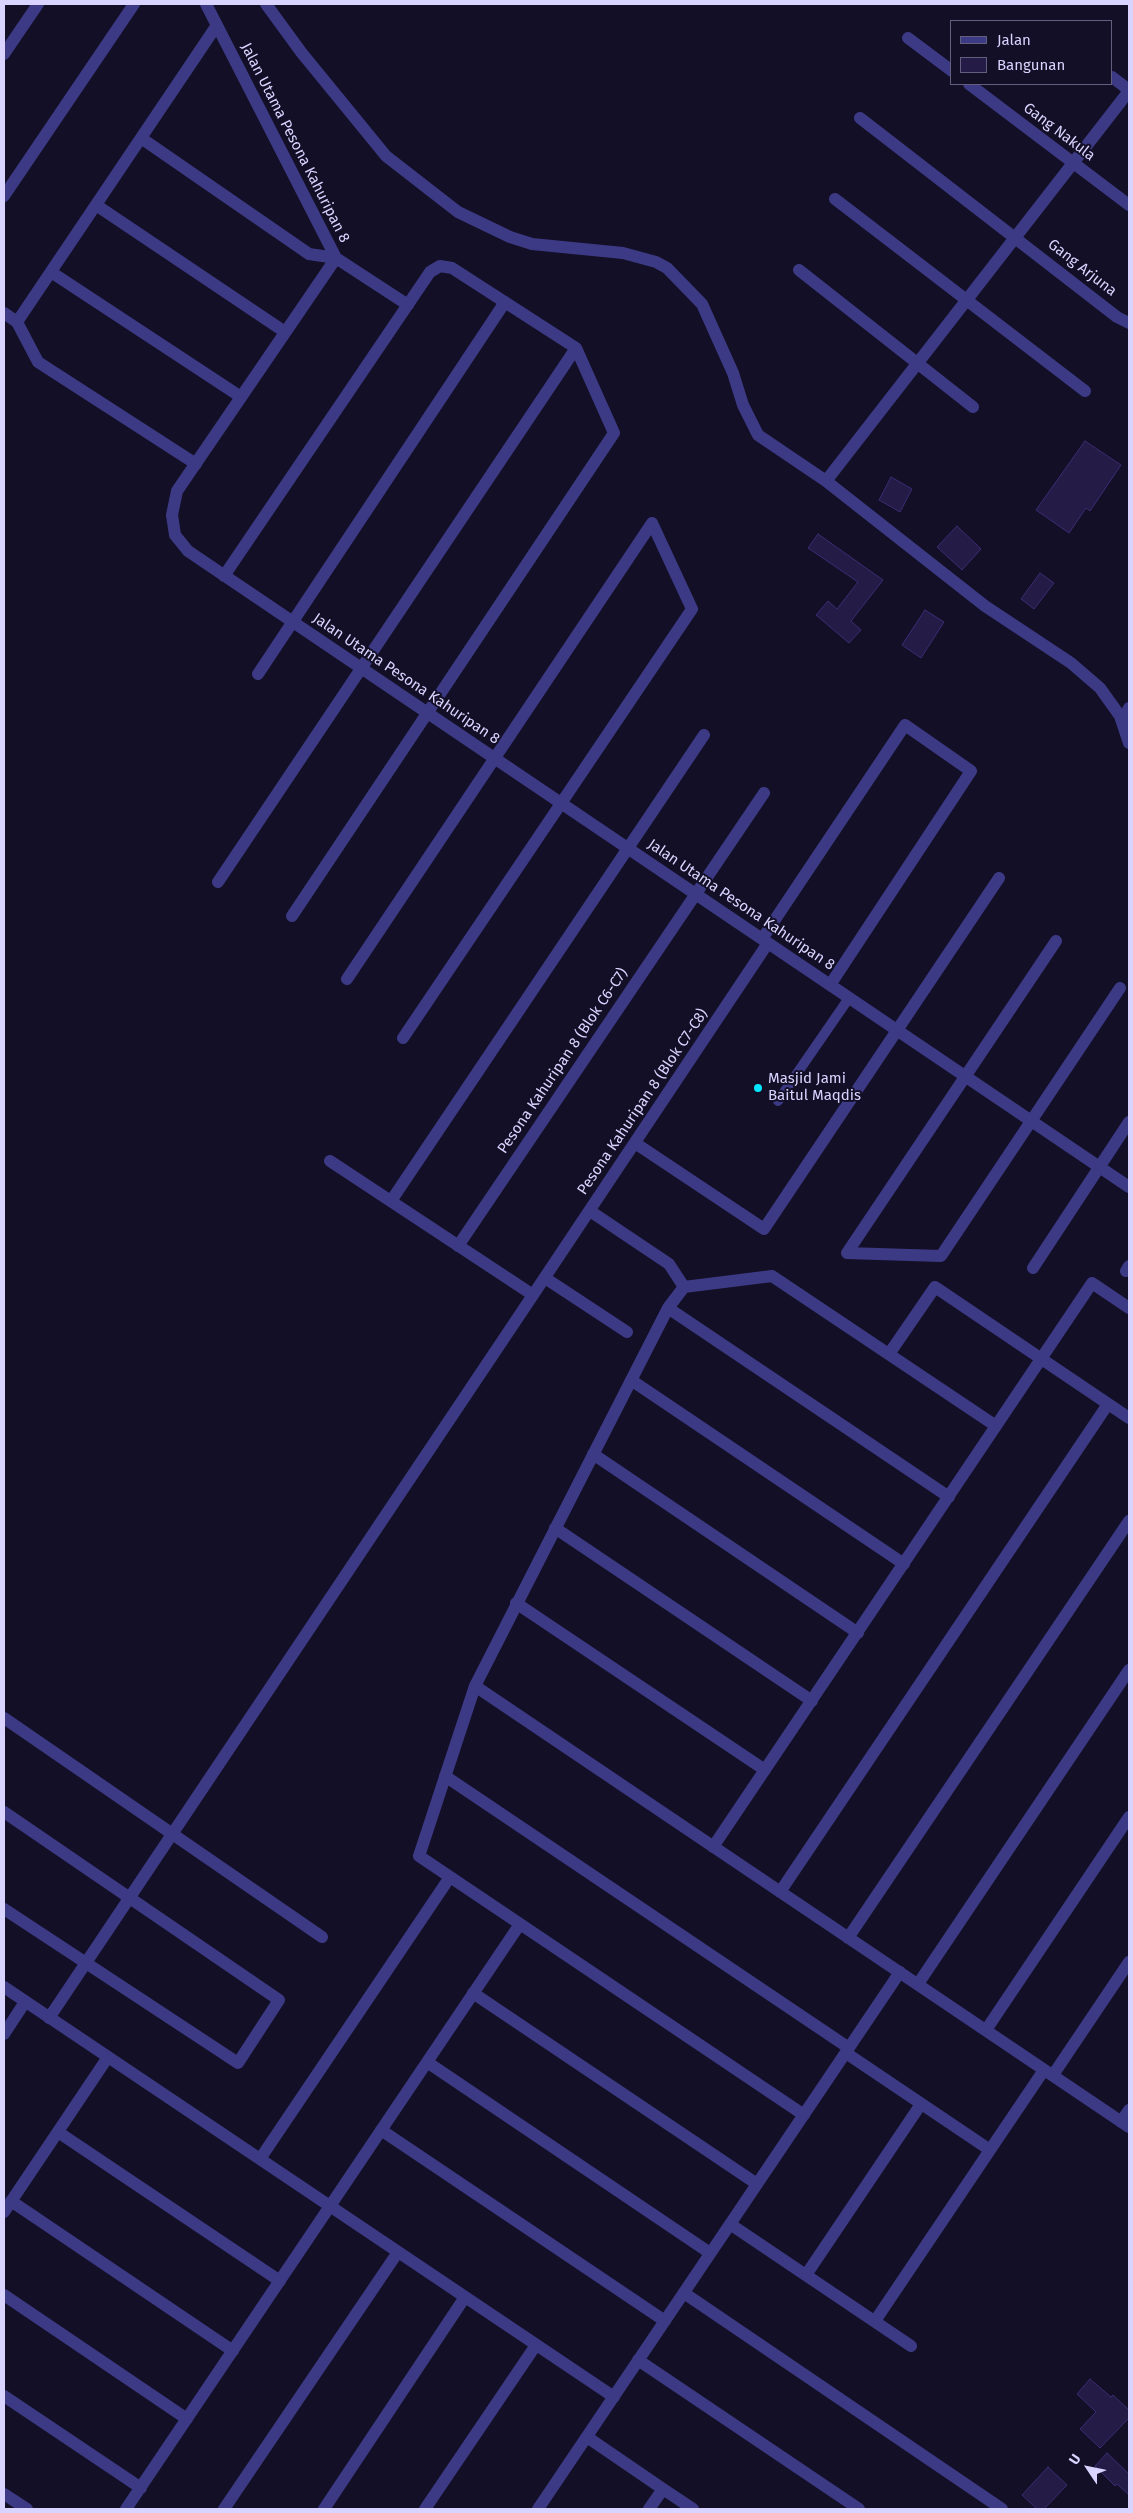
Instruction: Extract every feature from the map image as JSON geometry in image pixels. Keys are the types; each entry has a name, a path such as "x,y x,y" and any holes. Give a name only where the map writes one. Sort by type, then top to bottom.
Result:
{"street":[{"path":"4,54 38,4"},
{"path":"4,196 134,4"},
{"name":"Jalan Utama Pesona Kahuripan 8","path":"206,4 336,258 177,491 172,515 175,535 188,551 224,576 1129,1187"},
{"path":"266,4 301,52 386,156 458,212 510,237 532,244 551,248 623,253 656,262 671,272 702,304 733,373 743,405 758,435 826,481 998,616 1071,663 1100,688 1122,722 1129,743"},
{"path":"17,322 217,25"},
{"path":"908,38 950,70"},
{"path":"826,481 1129,91 1113,78"},
{"name":"Gang Nakula","path":"970,85 1129,205"},
{"name":"Gang Arjuna","path":"860,118 1015,236 1117,317 1129,323"},
{"path":"141,138 309,254 336,258 408,305"},
{"path":"835,199 1085,390"},
{"path":"96,205 285,332"},
{"path":"224,576 430,272 440,266 452,268 576,348 614,433 292,916"},
{"path":"799,270 972,407"},
{"path":"51,272 241,397"},
{"path":"258,674 505,302"},
{"path":"4,313 17,322 38,362 196,464"},
{"path":"218,882 576,348"},
{"path":"347,979 652,523 692,609 403,1038"},
{"path":"1122,722 1129,708"},
{"name":"Pesona Kahuripan 8 (Blok C7-C8)","path":"49,2018 590,1211 905,725 971,771 830,985"},
{"path":"391,1201 704,735"},
{"name":"Pesona Kahuripan 8 (Blok C6-C7)","path":"458,1246 764,793"},
{"path":"635,1143 764,1229 999,878"},
{"path":"1056,941 847,1253 941,1256 1120,988"},
{"path":"1033,1268 1129,1122"},
{"path":"330,1161 533,1295"},
{"path":"590,1211 669,1264 684,1287"},
{"path":"804,2115 419,1856 475,1686 668,1308 684,1287 772,1276 996,1426"},
{"path":"545,1278 627,1332"},
{"path":"713,1847 1092,1283 1129,1308"},
{"path":"889,1354 934,1287 1129,1418"},
{"path":"668,1308 949,1497"},
{"path":"631,1380 904,1564"},
{"path":"780,1892 1108,1404"},
{"path":"593,1454 858,1633"},
{"path":"848,1938 1129,1521"},
{"path":"555,1528 812,1701"},
{"path":"516,1603 765,1770"},
{"path":"918,1984 1129,1670"},
{"path":"475,1686 1125,2124 1129,2110"},
{"path":"4,1718 322,1938"},
{"path":"445,1776 990,2150"},
{"path":"4,1812 279,2000 238,2063 4,1909"},
{"path":"986,2030 1129,1817"},
{"path":"260,2159 450,1877"},
{"path":"126,2509 520,1924"},
{"path":"874,2321 990,2150 1129,1962"},
{"path":"538,2509 900,1972"},
{"path":"4,1987 614,2397"},
{"path":"473,1993 757,2184"},
{"path":"4,2034 25,2002"},
{"path":"108,2057 7,2206 233,2351"},
{"path":"427,2062 710,2253"},
{"path":"806,2275 921,2104"},
{"path":"381,2130 665,2321"},
{"path":"58,2132 280,2281"},
{"path":"730,2224 911,2346"},
{"path":"224,2509 398,2252"},
{"path":"684,2293 1002,2509"},
{"path":"4,2295 187,2419"},
{"path":"324,2509 465,2297"},
{"path":"425,2509 536,2345"},
{"path":"638,2360 859,2509"},
{"path":"4,2396 141,2488"},
{"path":"587,2438 693,2509"},
{"path":"649,2509 663,2489"},
{"path":"4,2494 27,2509"}],"lane":[{"path":"778,1101 849,998"}],"building":[{"path":"1085,441 1121,465 1090,511 1086,508 1069,533 1036,510"},
{"path":"891,477 912,489 900,512 879,500"},
{"path":"957,526 981,549 962,570 937,547"},
{"path":"818,534 883,580 851,621 861,630 849,643 816,615 828,601 837,609 858,582 808,548"},
{"path":"1040,573 1054,583 1034,609 1021,599"},
{"path":"925,610 944,622 921,658 902,645"},
{"path":"1090,2379 1111,2397 1113,2395 1129,2410 1129,2418 1100,2448 1080,2429 1096,2412 1077,2394"},
{"path":"1107,2453 1129,2474 1129,2495 1117,2484 1115,2486 1095,2466"},
{"path":"1048,2467 1067,2485 1044,2509 1037,2509 1022,2495"}],"place":[{"name":"Masjid Jami Baitul Maqdis","path":"758,1088"}]}
